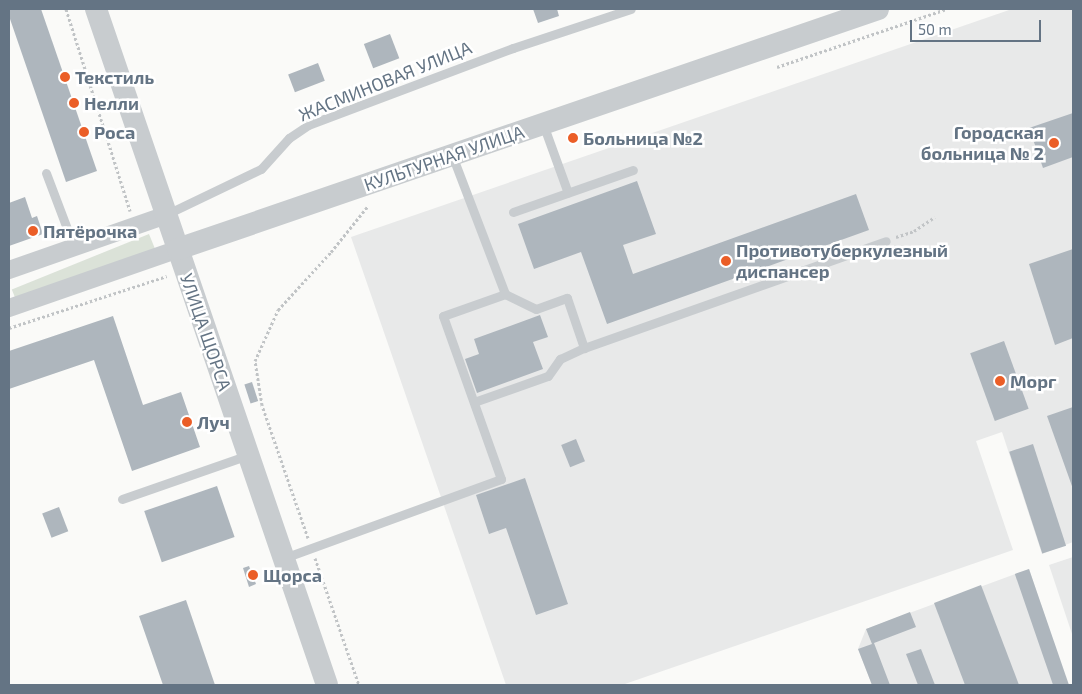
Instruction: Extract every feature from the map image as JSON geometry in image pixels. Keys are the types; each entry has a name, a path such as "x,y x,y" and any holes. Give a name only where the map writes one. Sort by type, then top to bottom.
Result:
{"street":[{"name":"УЛИЦА ЩОРСА","path":"96,9 327,685"},
{"name":"КУЛЬТУРНАЯ УЛИЦА","path":"9,308 878,9"},
{"path":"9,270 167,215"}],"lane":[{"name":"ЖАСМИНОВАЯ УЛИЦА","path":"167,215 261,168 290,138 308,125 513,48 631,9"},
{"path":"543,124 568,193"},
{"path":"452,155 505,294 536,309 567,298 584,348"},
{"path":"513,212 633,170"},
{"path":"46,173 74,247"},
{"path":"474,402 548,376 560,359 584,348 886,241"},
{"path":"284,558 501,479 444,316 505,294"},
{"path":"122,499 248,455"}],"path":[{"path":"66,9 132,216"},
{"path":"262,405 255,362 278,310 331,252 368,206"},
{"path":"886,241 914,231 936,217"},
{"path":"9,328 167,275"}],"shaded area":[{"path":"1012,9 1073,9 1073,542 1042,554 1002,432 976,441 1013,550 622,685 506,685 351,237"},
{"path":"149,234 155,249 18,304 12,289"},
{"path":"1073,557 1073,637 1049,565"},
{"path":"1029,569 1068,685 872,685 858,649 866,629"}],"building":[{"path":"9,9 41,9 97,171 66,182 9,16"},
{"path":"533,9 557,9 559,16 538,23"},
{"path":"390,34 399,58 373,68 364,44"},
{"path":"318,63 325,81 295,92 288,74"},
{"name":"Городская больница № 2","path":"1073,113 1073,157 1043,168 1029,128"},
{"name":"Противотуберкулезный диспансер","path":"637,181 656,234 623,245 633,274 856,194 869,230 607,324 581,252 534,269 518,224"},
{"path":"25,197 32,218 37,216 43,234 9,246 9,203"},
{"path":"1073,249 1073,338 1055,345 1029,264"},
{"path":"540,315 548,337 533,342 543,369 477,393 465,359 479,354 474,339"},
{"path":"113,316 143,405 181,392 200,447 132,471 94,360 9,389 9,351"},
{"name":"Морг","path":"1004,341 1029,409 995,421 970,353"},
{"path":"252,382 258,401 251,403 244,384"},
{"path":"1073,407 1073,489 1047,416"},
{"path":"576,439 585,461 570,467 561,445"},
{"path":"1033,444 1066,546 1042,553 1009,452"},
{"path":"525,478 568,604 536,615 506,528 489,534 476,495"},
{"path":"217,486 235,537 162,562 144,511"},
{"path":"59,507 68,531 52,538 42,513"},
{"path":"249,566 256,584 249,587 243,568"},
{"path":"1029,569 1069,684 1053,685 1015,574"},
{"path":"981,585 1019,685 965,685 934,603"},
{"path":"186,600 215,685 163,685 139,616"},
{"path":"910,612 916,627 874,643 890,685 872,685 858,649 872,644 866,629"},
{"path":"921,649 935,685 918,685 906,654"}],"place":[{"name":"Текстиль","path":"65,77"},
{"name":"Нелли","path":"74,103"},
{"name":"Роса","path":"84,132"},
{"name":"Больница №2","path":"573,138"},
{"name":"Городская больница № 2","path":"1054,143"},
{"name":"Пятёрочка","path":"33,231"},
{"name":"Противотуберкулезный диспансер","path":"726,261"},
{"name":"Морг","path":"1000,381"},
{"name":"Луч","path":"187,422"},
{"name":"Щорса","path":"253,575"}]}
